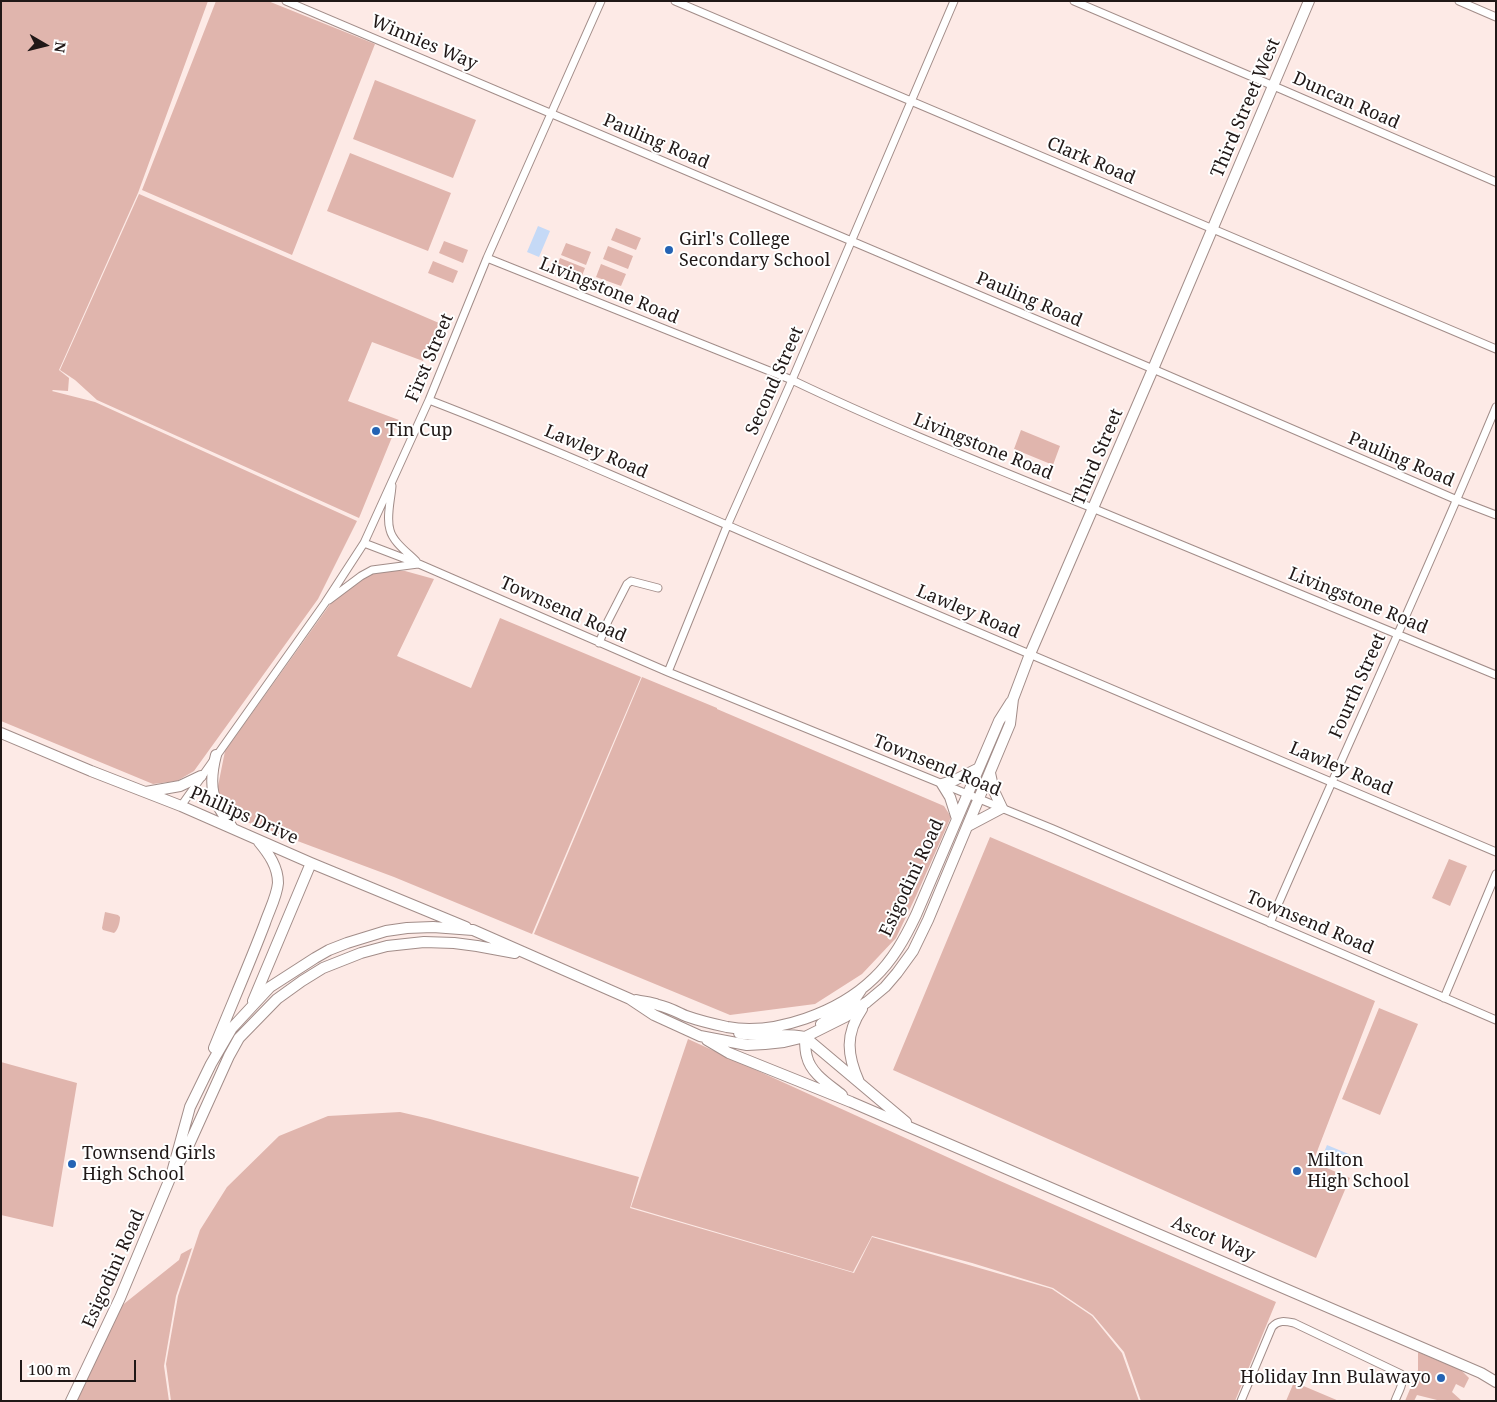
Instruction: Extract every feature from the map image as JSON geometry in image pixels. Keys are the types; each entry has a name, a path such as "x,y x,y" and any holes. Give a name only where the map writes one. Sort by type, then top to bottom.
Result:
{"main road":[{"name":"Third Street West","path":"1213,228 1309,1"},
{"name":"Third Street","path":"967,794 998,721 1013,699 1030,654 1213,228"},
{"name":"Third Street","path":"979,799 1010,724 1013,699"},
{"name":"Phillips Drive","path":"1,733 181,806 311,863 474,930"},
{"path":"216,755 212,776 214,797 220,812 233,828"},
{"path":"956,819 950,797 942,784 955,780 978,768"},
{"path":"968,826 1002,808 994,791 990,773"},
{"path":"145,792 180,786 201,776"},
{"name":"Esigodini Road","path":"630,999 659,1005 705,1022 729,1027 766,1028 795,1022 836,1005 873,979 902,943 916,915 967,794"},
{"name":"Esigodini Road","path":"72,1401 120,1298 171,1176 190,1107 210,1064 232,1028 270,987 287,975 329,950 386,931 433,927 474,930 630,999 654,1015 700,1036 747,1045 784,1042 805,1037 845,1017 867,1002 885,987 913,951 979,799"},
{"path":"190,1107 276,893 278,882 274,863 270,854 257,839"},
{"path":"239,1038 311,863"},
{"name":"Esigodini Road","path":"171,1176 187,1149 228,1056 239,1038 277,999 323,968 361,952 387,946 424,942 477,946 533,957"},
{"path":"805,1037 812,1030 853,1002 862,988"},
{"path":"860,1084 849,1053 849,1038 854,1021 867,1002"},
{"path":"729,1027 739,1033 752,1036 786,1034 805,1037 916,1130"},
{"path":"700,1036 729,1053 851,1102"},
{"path":"805,1037 807,1058 811,1066 819,1076 851,1102"},
{"name":"Ascot Way","path":"851,1102 1472,1369 1496,1382"}],"street":[{"name":"Winnies Way","path":"286,1 550,113"},
{"name":"First Street","path":"181,806 325,603 364,543 429,400 487,258 601,1"},
{"name":"Clark Road","path":"675,1 1496,349"},
{"name":"Second Street","path":"668,672 728,526 954,1"},
{"name":"Duncan Road","path":"1074,1 1496,182"},
{"path":"1459,1 1496,17"},
{"name":"Pauling Road","path":"550,113 1496,515"},
{"name":"Livingstone Road","path":"487,258 792,380 882,421 1496,675"},
{"name":"Lawley Road","path":"429,400 570,457 1496,852"},
{"name":"Fourth Street","path":"1270,922 1457,500 1496,407"},
{"path":"393,479 389,520 390,530 398,543 419,564"},
{"name":"Townsend Road","path":"364,543 419,564 668,672 1002,808 1496,1020"},
{"path":"325,603 372,570 419,564"},
{"path":"599,643 627,584 631,581 658,588"},
{"path":"1444,998 1496,874"},
{"path":"1241,1401 1270,1332 1276,1323 1280,1322 1294,1324 1396,1370 1403,1378 1395,1401"}],"shaded area":[{"path":"1,1 208,1 138,193 59,370 69,378 68,391 52,391 95,402 357,521 318,599 194,771 177,781 153,784 1,721"},
{"path":"216,1 268,1 375,44 292,255 142,190"},
{"path":"375,80 476,120 453,178 353,139"},
{"path":"350,153 451,193 428,251 327,211"},
{"path":"139,194 439,323 423,361 372,342 348,401 399,420 359,518 97,400 75,380 60,370"},
{"path":"616,228 641,238 636,250 611,240"},
{"path":"444,241 468,250 463,263 439,253"},
{"path":"566,243 591,252 586,265 561,255"},
{"path":"608,246 633,256 628,269 603,259"},
{"path":"560,258 585,268 580,281 555,271"},
{"path":"433,261 458,271 453,283 428,273"},
{"path":"601,264 626,274 621,286 596,277"},
{"path":"1021,430 1060,446 1053,465 1014,449"},
{"path":"405,571 434,579 397,656 471,688 500,618 641,677 532,934 394,877 233,817 217,791 225,751 331,603 372,572"},
{"path":"642,677 944,806 951,817 896,938 862,974 815,1004 730,1015 534,934"},
{"name":"Milton High School","path":"990,837 1375,1001 1313,1162 1350,1178 1316,1258 893,1070"},
{"path":"1449,859 1467,866 1450,906 1432,898"},
{"path":"105,912 120,917 119,926 114,933 102,928"},
{"path":"1379,1008 1418,1024 1380,1115 1342,1099"},
{"path":"688,1039 991,1177 1276,1302 1235,1401 1141,1401 1124,1352 1093,1315 1053,1288 972,1263 872,1236 853,1272 631,1207"},
{"path":"1,1062 77,1083 53,1227 1,1215"},
{"path":"400,1112 639,1177 630,1208 854,1273 872,1237 1052,1289 1092,1316 1122,1353 1139,1401 171,1401 166,1364 178,1296 200,1230 227,1187 279,1136 328,1116"},
{"path":"192,1248 176,1296 164,1366 169,1401 74,1401 120,1307 179,1260 181,1254"},
{"path":"1418,1352 1461,1370 1469,1378 1464,1388 1456,1384 1452,1392 1462,1401 1441,1401 1417,1395 1414,1401 1405,1401 1418,1370"},
{"path":"1294,1382 1339,1401 1286,1401"}],"water":[{"path":"538,226 550,231 539,257 527,252"},
{"path":"1327,1145 1351,1155 1347,1166 1322,1157"}],"place":[{"name":"Girl's College Secondary School","path":"669,250"},
{"name":"Tin Cup","path":"376,431"},
{"name":"Townsend Girls High School","path":"72,1164"},
{"name":"Milton High School","path":"1297,1171"},
{"name":"Holiday Inn Bulawayo","path":"1441,1378"}]}
